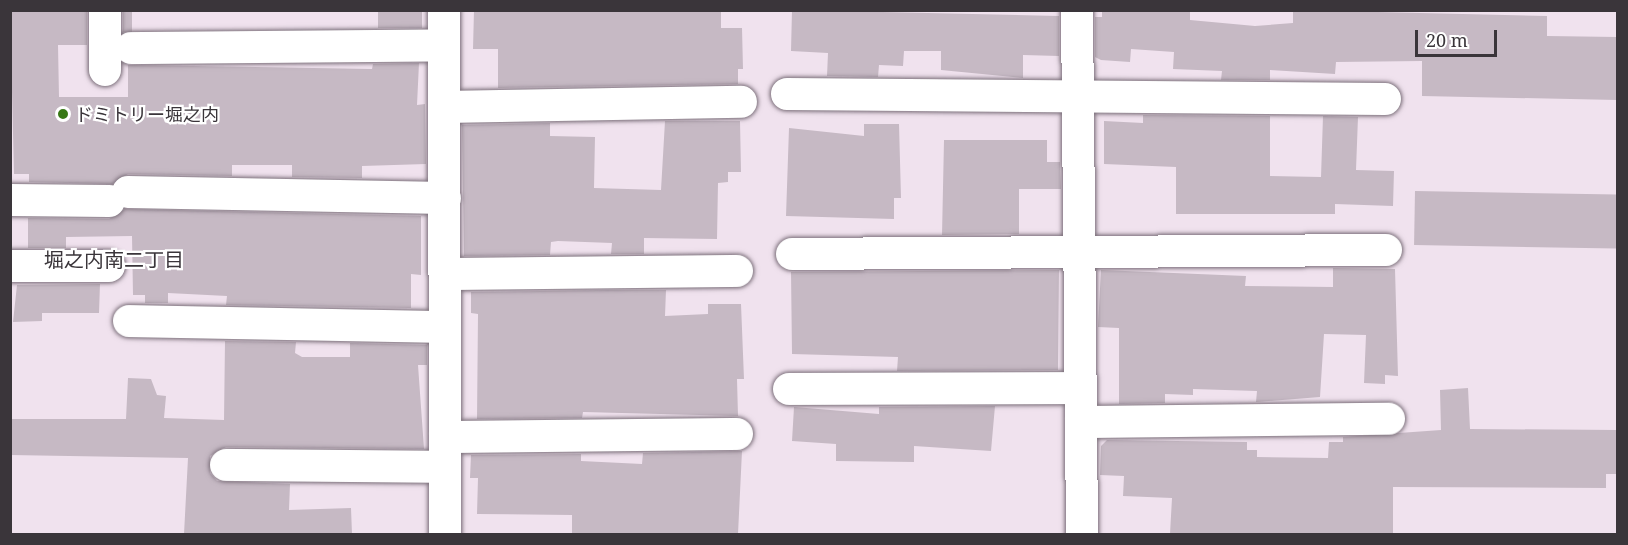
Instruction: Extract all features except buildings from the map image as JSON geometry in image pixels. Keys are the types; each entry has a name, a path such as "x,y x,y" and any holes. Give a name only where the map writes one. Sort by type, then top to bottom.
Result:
{"street":[{"path":"105,10 105,70"},
{"path":"444,10 445,534"},
{"path":"1077,10 1082,534"},
{"path":"131,48 444,45"},
{"path":"787,94 1385,99"},
{"path":"444,107 741,102"},
{"path":"10,200 119,196 445,198"},
{"path":"792,254 1386,250"},
{"path":"10,266 109,266"},
{"path":"445,274 737,271"},
{"path":"129,321 445,327"},
{"path":"789,388 1081,388"},
{"path":"1081,422 1389,419"},
{"path":"226,465 737,434"}],"place":[{"name":"ドミトリー堀之内","path":"63,114"}],"district":[{"name":"堀之内南二丁目","path":"114,259"}]}
